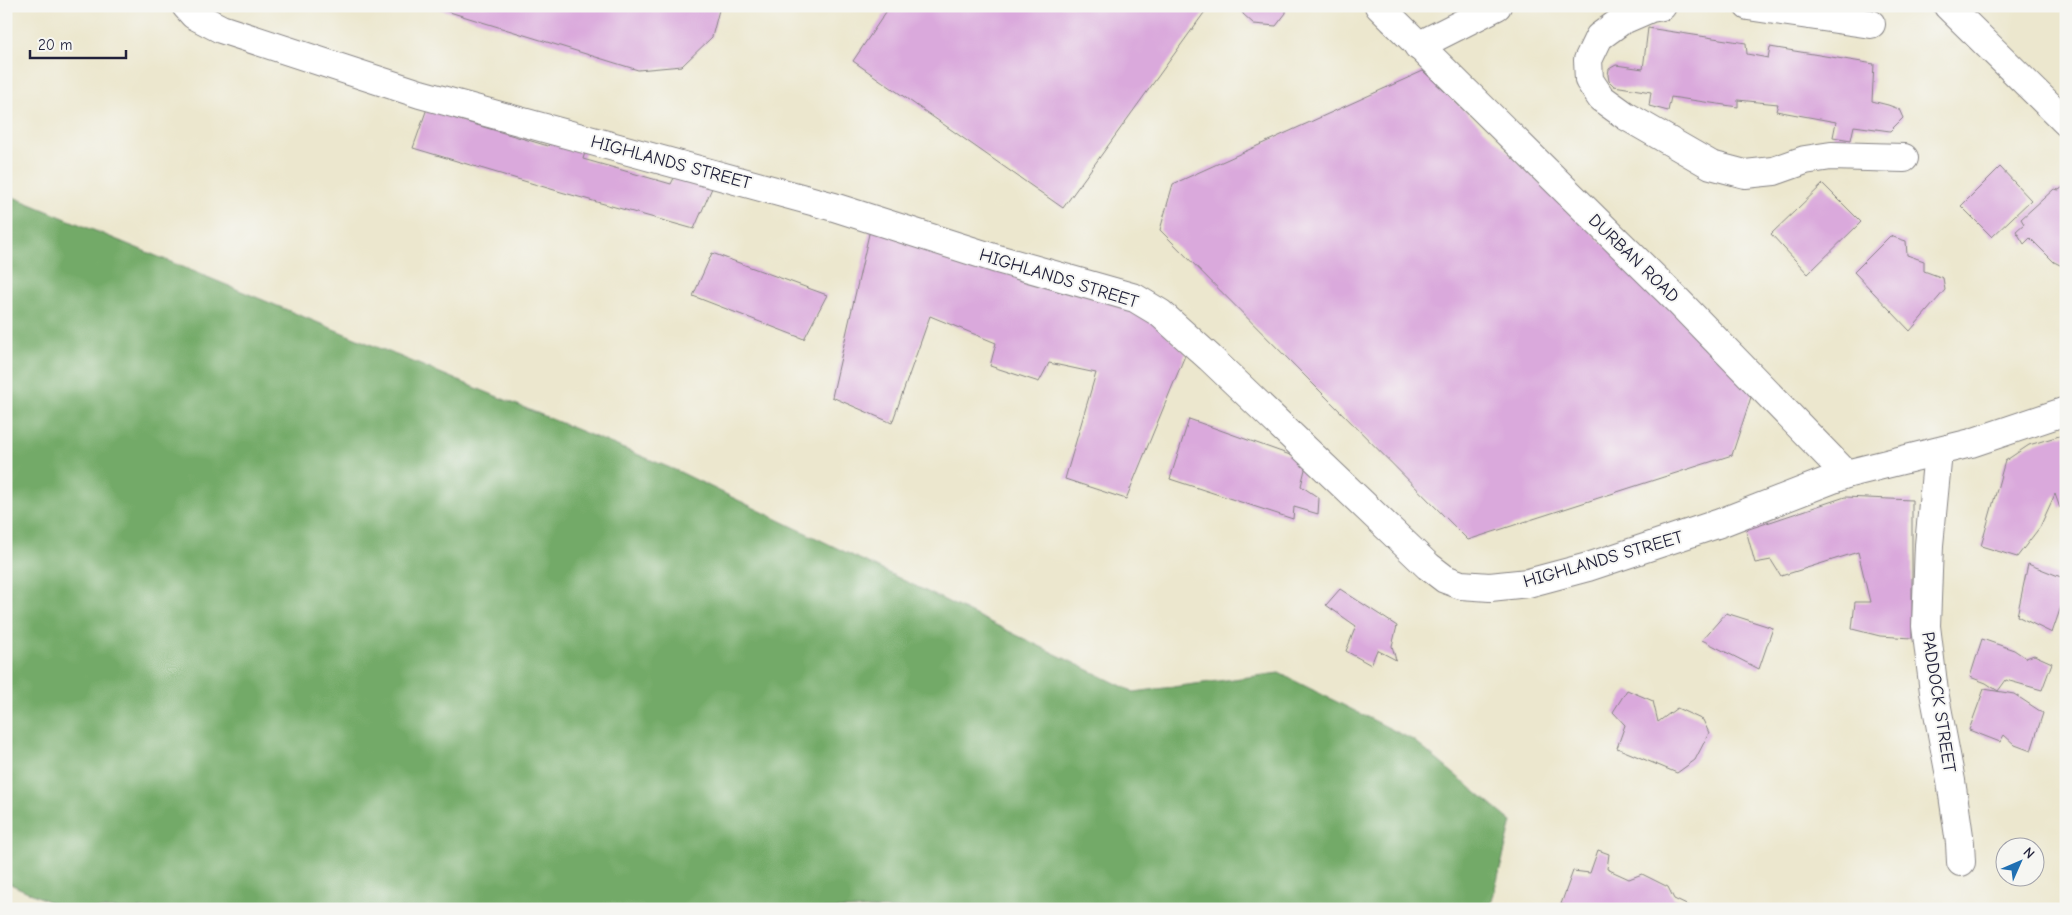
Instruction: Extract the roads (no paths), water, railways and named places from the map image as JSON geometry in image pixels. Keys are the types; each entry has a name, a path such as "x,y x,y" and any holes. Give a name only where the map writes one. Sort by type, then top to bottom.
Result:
{"street":[{"name":"HIGHLANDS STREET","path":"186,6 194,15 221,28 420,94 834,206 994,258 1135,298 1160,313 1210,358 1428,566 1445,579 1461,585 1490,587 1528,583 1588,567 1720,523 1846,474 1938,452 2066,411"},
{"name":"DURBAN ROAD","path":"1380,6 1418,46 1678,301 1846,474"},
{"path":"1418,46 1497,6"},
{"path":"1662,6 1651,8 1621,20 1599,37 1588,60 1589,80 1601,98 1626,116 1711,165 1745,174 1774,172 1806,160 1831,156 1904,158"},
{"path":"1748,6 1871,24"},
{"path":"1948,6 2066,122"},
{"name":"PADDOCK STREET","path":"1938,452 1929,545 1926,626 1934,692 1955,807 1960,843 1960,862"}]}
